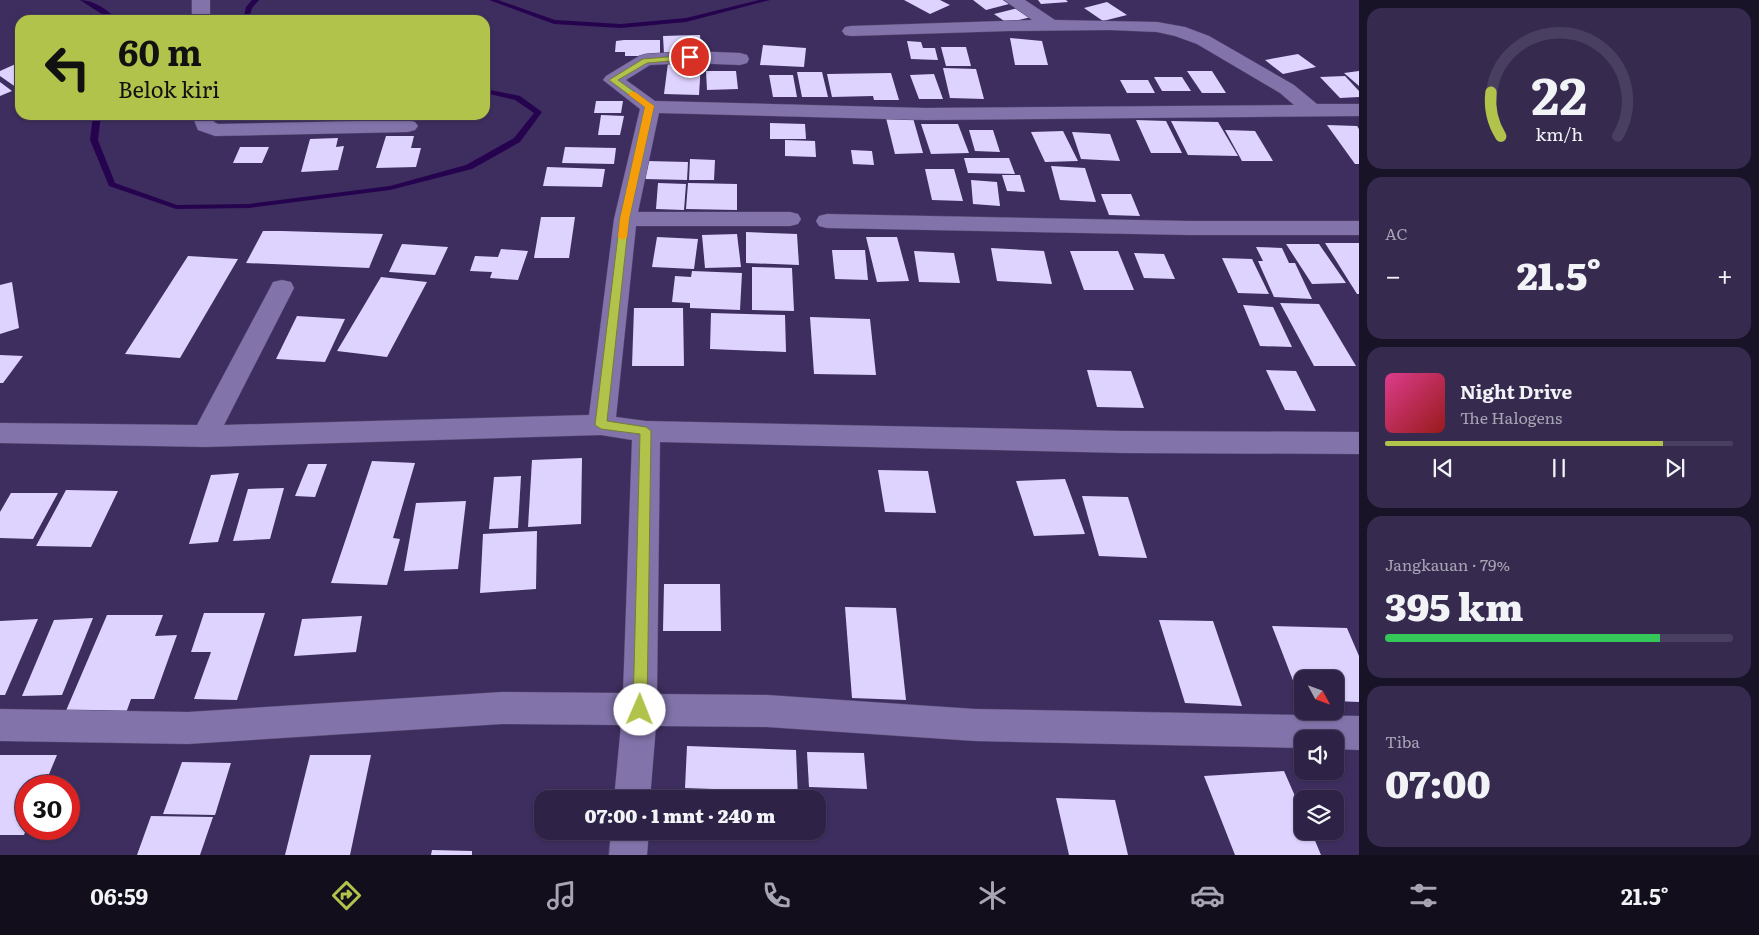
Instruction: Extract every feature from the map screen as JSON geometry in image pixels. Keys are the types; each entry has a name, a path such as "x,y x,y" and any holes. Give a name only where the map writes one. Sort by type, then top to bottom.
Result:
{"street":[{"path":"200,0 201,15"},
{"path":"1013,0 1052,26"},
{"path":"851,31 1132,25 1179,31 1203,40 1259,71 1287,89 1312,110"},
{"path":"740,59 690,57 646,60 613,80 650,106 924,114 1359,110"},
{"path":"601,425 625,219 650,106"},
{"path":"203,120 204,126 215,130 408,126"},
{"path":"625,219 790,219"},
{"path":"827,221 1359,228"},
{"path":"205,436 282,288"},
{"path":"0,433 205,436 601,425 646,431 1113,442 1359,443"},
{"path":"633,790 640,710 646,431"},
{"path":"0,725 188,728 502,708 767,711 975,725 1359,733"},
{"path":"628,855 629,840"}],"building":[{"path":"904,0 940,0 950,5 930,14"},
{"path":"973,0 1003,0 1009,4 986,10"},
{"path":"1038,0 1066,0 1068,2 1041,4"},
{"path":"1107,2 1127,15 1103,21 1084,8"},
{"path":"1018,8 1031,17 1007,23 994,14"},
{"path":"700,35 701,49 697,49 698,54 664,54 663,36"},
{"path":"1010,38 1042,41 1048,65 1015,65"},
{"path":"660,40 660,56 625,56 625,52 615,52 616,41"},
{"path":"907,41 921,42 923,48 935,48 938,60 911,59"},
{"path":"763,45 806,48 804,67 760,65"},
{"path":"941,47 966,47 971,66 946,66"},
{"path":"1298,54 1316,67 1283,74 1265,60"},
{"path":"668,63 701,63 699,95 664,94"},
{"path":"15,64 15,86 0,76 0,71"},
{"path":"943,68 976,69 984,99 950,98"},
{"path":"706,71 736,71 738,89 707,90"},
{"path":"1187,71 1212,71 1226,93 1202,93"},
{"path":"1359,71 1359,86 1344,73"},
{"path":"797,72 822,72 828,97 802,97"},
{"path":"891,73 899,100 874,100 873,96 832,97 827,74"},
{"path":"934,74 943,99 919,99 910,75"},
{"path":"769,75 793,75 797,97 773,97"},
{"path":"1345,76 1359,91 1359,97 1340,98 1320,77"},
{"path":"1154,77 1182,77 1191,91 1162,91"},
{"path":"1120,80 1148,80 1155,93 1127,93"},
{"path":"0,82 12,91 0,96"},
{"path":"596,101 623,101 621,113 594,113"},
{"path":"601,115 624,116 620,135 598,135"},
{"path":"886,118 913,118 923,153 895,154"},
{"path":"1136,120 1166,121 1182,153 1151,153"},
{"path":"1171,121 1218,122 1238,156 1188,155"},
{"path":"770,123 805,124 806,139 770,139"},
{"path":"921,124 958,124 969,153 931,154"},
{"path":"1327,125 1357,126 1359,129 1359,164 1355,164"},
{"path":"969,130 993,130 1000,152 975,151"},
{"path":"1225,130 1255,131 1273,161 1242,161"},
{"path":"1063,131 1078,161 1045,162 1031,132"},
{"path":"1072,132 1110,134 1120,161 1081,159"},
{"path":"386,136 414,136 411,148 421,148 416,167 376,168"},
{"path":"338,138 336,147 344,146 338,170 301,172 310,139"},
{"path":"785,140 815,141 816,157 785,156"},
{"path":"240,147 269,147 262,163 233,163"},
{"path":"565,147 616,148 614,164 562,163"},
{"path":"851,150 872,151 874,165 853,164"},
{"path":"964,158 1009,158 1015,174 968,173"},
{"path":"690,159 715,160 714,180 689,180"},
{"path":"647,161 688,162 687,180 644,179"},
{"path":"1051,166 1085,168 1096,202 1060,200"},
{"path":"547,167 605,169 602,187 543,186"},
{"path":"925,169 954,169 963,201 932,200"},
{"path":"1002,175 1020,175 1025,192 1007,191"},
{"path":"971,180 997,182 1000,206 973,204"},
{"path":"658,183 686,184 684,210 656,209"},
{"path":"688,183 737,184 737,210 686,209"},
{"path":"1101,194 1131,194 1140,216 1109,215"},
{"path":"541,217 575,217 569,258 534,258"},
{"path":"263,231 383,234 369,268 246,263"},
{"path":"746,232 797,234 799,265 746,263"},
{"path":"737,234 741,267 705,268 702,235"},
{"path":"657,237 698,239 694,269 652,267"},
{"path":"866,237 897,237 909,281 877,282"},
{"path":"1325,243 1359,243 1359,294 1357,294"},
{"path":"402,244 448,247 435,275 389,272"},
{"path":"1286,244 1319,244 1346,283 1312,284"},
{"path":"1256,247 1282,248 1289,263 1295,263 1312,299 1274,297 1258,261 1263,261"},
{"path":"991,248 1044,251 1052,284 997,281"},
{"path":"501,249 528,251 518,280 490,278 492,272 470,271 475,256 498,257"},
{"path":"832,250 865,250 868,280 835,279"},
{"path":"914,251 954,253 960,283 919,282"},
{"path":"1070,251 1118,251 1134,290 1084,290"},
{"path":"1134,253 1164,254 1175,279 1144,278"},
{"path":"188,256 238,259 180,358 125,354"},
{"path":"1222,258 1252,259 1269,294 1238,293"},
{"path":"752,267 792,268 794,311 752,310"},
{"path":"692,271 742,273 740,310 690,308 690,303 672,302 675,276 691,277"},
{"path":"381,277 427,282 387,357 337,351"},
{"path":"12,282 19,328 0,334 0,285"},
{"path":"1280,303 1319,304 1356,366 1314,366"},
{"path":"1243,305 1273,307 1292,347 1260,346"},
{"path":"634,308 683,308 684,366 632,366"},
{"path":"711,313 785,315 786,352 710,349"},
{"path":"297,316 345,319 325,362 276,359"},
{"path":"810,317 870,319 876,375 814,374"},
{"path":"0,355 23,356 3,383 0,383"},
{"path":"1087,370 1131,371 1144,408 1097,407"},
{"path":"1266,370 1296,371 1316,411 1285,410"},
{"path":"582,458 581,524 528,527 532,460"},
{"path":"372,461 415,463 393,538 400,539 387,585 331,583"},
{"path":"308,464 327,464 315,497 295,496"},
{"path":"878,470 928,471 936,513 885,512"},
{"path":"239,473 218,542 189,544 211,475"},
{"path":"521,476 518,528 489,529 494,477"},
{"path":"1065,479 1085,534 1034,536 1016,481"},
{"path":"284,488 270,539 233,541 248,489"},
{"path":"66,490 118,491 91,547 36,546"},
{"path":"11,493 58,493 33,539 0,538 0,512"},
{"path":"1082,496 1128,497 1147,558 1099,556"},
{"path":"466,501 458,569 404,571 416,503"},
{"path":"537,531 536,589 480,593 483,534"},
{"path":"664,584 720,584 721,631 663,631"},
{"path":"845,607 896,608 906,700 852,698"},
{"path":"204,613 265,613 237,700 194,699 211,652 191,652"},
{"path":"107,615 163,615 155,636 177,635 154,699 131,699 126,713 65,713"},
{"path":"362,616 356,652 294,656 302,619"},
{"path":"93,618 62,695 22,696 54,620"},
{"path":"38,619 5,695 0,695 0,621"},
{"path":"1159,620 1213,621 1242,706 1185,703"},
{"path":"1272,626 1347,628 1359,656 1359,702 1344,701 1344,670 1294,670 1294,683"},
{"path":"687,746 796,750 798,790 685,788"},
{"path":"807,752 864,753 867,789 809,787"},
{"path":"0,755 57,755 49,775 15,775 15,835 0,835"},
{"path":"310,755 371,755 350,855 285,855"},
{"path":"182,762 231,763 215,815 163,814"},
{"path":"1284,771 1294,794 1294,840 1315,840 1321,855 1235,855 1204,776"},
{"path":"1056,798 1115,800 1128,855 1069,855"},
{"path":"151,816 213,817 200,855 137,855"},
{"path":"432,850 472,851 472,855 431,855"}],"waterway":[{"path":"83,0 109,15"},
{"path":"247,15 249,7 256,0"},
{"path":"492,0 554,22 621,26 686,20 767,0"},
{"path":"96,120 94,140 112,184 176,207 249,206 390,188 469,167 517,140 538,112 517,98 490,92"}],"slow traffic":[{"path":"623,237 625,219 650,106 632,94"}],"route":[{"path":"640,710 646,431 601,425 604,386 625,219 650,106 613,80 646,60 690,57"}]}
